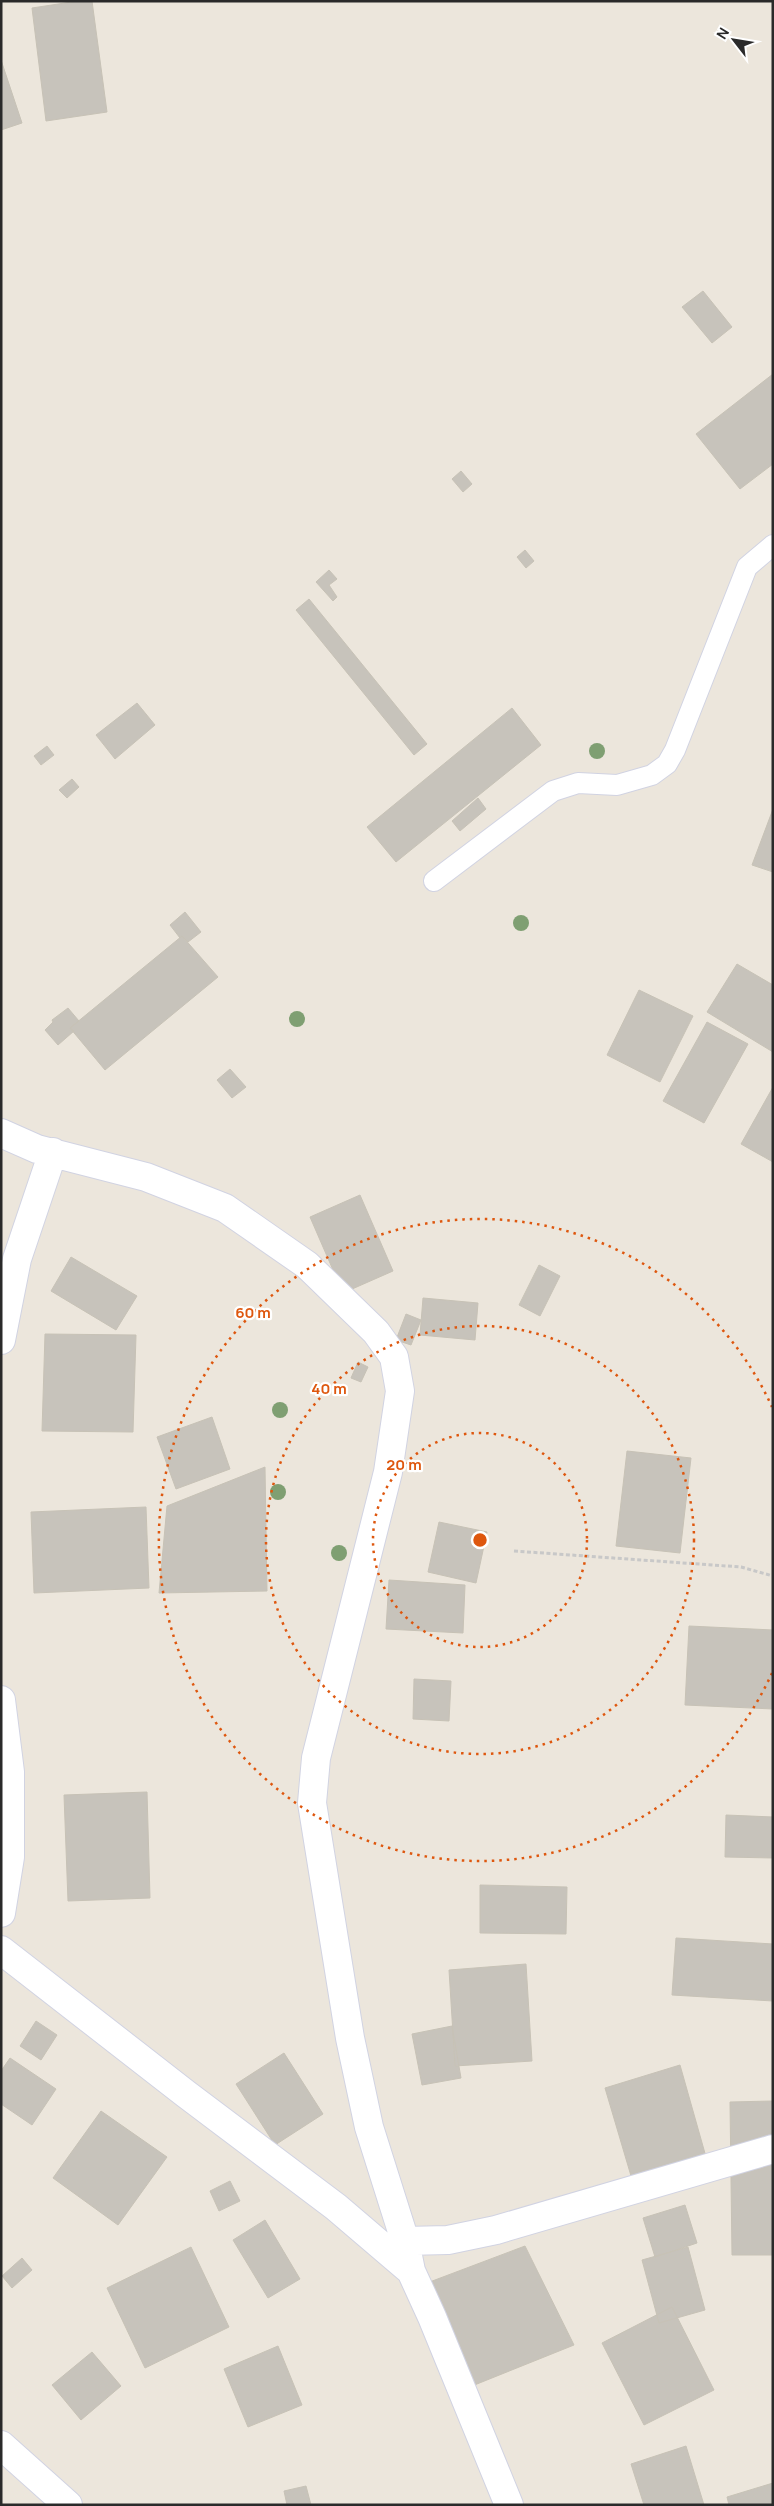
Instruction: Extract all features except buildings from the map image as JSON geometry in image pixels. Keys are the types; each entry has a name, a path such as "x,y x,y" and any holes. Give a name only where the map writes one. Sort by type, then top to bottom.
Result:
{"street":[{"path":"1,1133 37,1149 146,1177 225,1208 307,1265 376,1332 394,1358 400,1391 388,1472 316,1758 312,1803 350,2038 369,2127 405,2241 411,2271 510,2505"},
{"path":"1,1340 17,1259 53,1152"},
{"path":"1,1700 10,1772 10,1857 1,1913"},
{"path":"1,1950 186,2094 336,2207 411,2271"},
{"path":"405,2241 448,2240 496,2230 773,2149"},
{"path":"1,2444 68,2505"}],"lane":[{"path":"434,881 553,791 578,783 617,785 652,775 667,764 675,750 747,567 773,545"}],"path":[{"path":"514,1551 741,1567 773,1576"}]}
